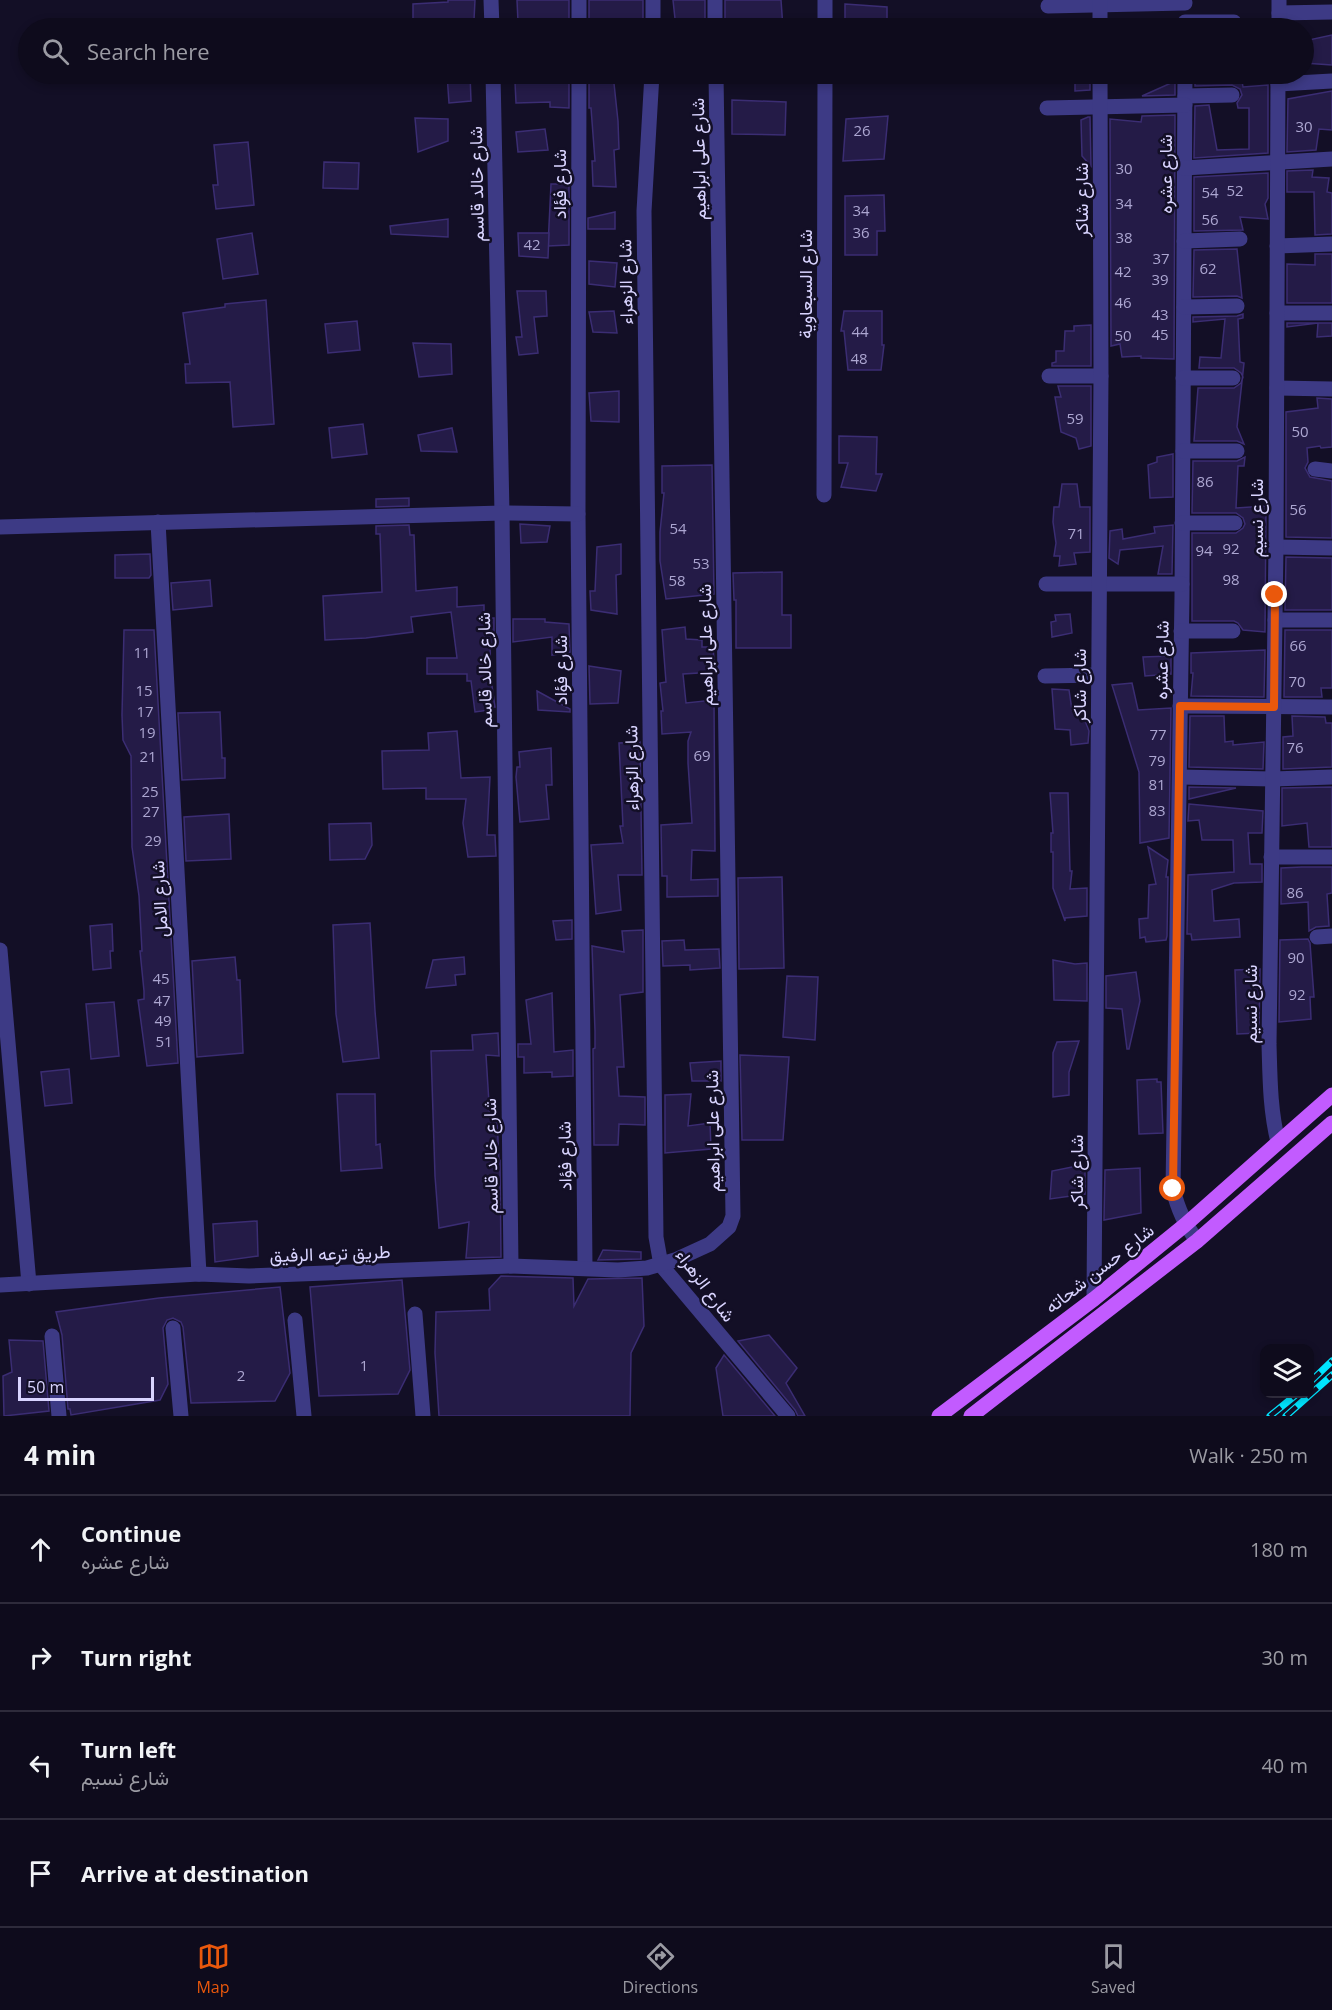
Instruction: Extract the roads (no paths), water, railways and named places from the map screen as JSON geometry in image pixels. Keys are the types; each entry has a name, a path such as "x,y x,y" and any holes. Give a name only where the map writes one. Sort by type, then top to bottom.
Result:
{"main road":[{"name":"شارع حسن شحاته","path":"939,1416 1094,1299 1185,1225 1332,1095"},
{"path":"971,1416 1197,1241 1332,1122"},
{"path":"1009,1363 1020,1379"}],"street":[{"path":"491,0 492,18"},
{"path":"579,0 579,18"},
{"path":"653,0 653,18"},
{"path":"715,0 715,18"},
{"path":"825,0 825,18"},
{"path":"1100,2 1100,18"},
{"path":"1048,6 1100,2 1185,2 1185,18"},
{"path":"1279,14 1332,12"},
{"path":"1314,80 1332,81"},
{"name":"شارع خالد قاسم","path":"493,84 502,513 511,1266"},
{"name":"شارع فؤاد","path":"579,84 578,514 585,1267"},
{"name":"شارع الزهراء","path":"651,84 645,191 645,273 656,1237 661,1265 788,1416"},
{"name":"شارع على ابراهيم","path":"716,84 733,1216"},
{"name":"شارع السبعاوية","path":"824,495 825,84"},
{"name":"شارع شاكر","path":"1094,1299 1101,376 1100,84"},
{"name":"شارع عشره","path":"1185,84 1180,777 1173,1189 1185,1225 1197,1241"},
{"name":"شارع نسيم","path":"1278,84 1270,1095 1278,1142"},
{"path":"1047,108 1100,107 1232,95"},
{"path":"1184,168 1332,159"},
{"path":"1184,241 1240,238"},
{"path":"1277,246 1332,244"},
{"path":"1184,307 1238,306"},
{"path":"1277,313 1332,313"},
{"path":"1049,376 1101,376"},
{"path":"1183,378 1233,378"},
{"path":"1277,388 1332,388"},
{"path":"1183,451 1237,451"},
{"path":"1315,469 1332,471"},
{"path":"0,527 502,513 578,514"},
{"name":"شارع الامل","path":"158,522 199,1274"},
{"path":"1182,523 1235,523"},
{"path":"1276,547 1332,548"},
{"path":"1047,584 1182,584"},
{"path":"1275,620 1332,620"},
{"path":"1181,631 1233,631"},
{"path":"1045,676 1098,675"},
{"path":"1180,706 1332,707"},
{"path":"1180,777 1273,779 1332,777"},
{"path":"1271,857 1332,857"},
{"path":"0,951 29,1284"},
{"name":"طريق ترعه الرفيق","path":"0,1285 199,1274 249,1276 511,1266 618,1270 647,1268 661,1265 710,1244 729,1227 733,1216"},
{"path":"416,1314 423,1416"},
{"path":"295,1320 304,1416"},
{"path":"173,1328 181,1416"},
{"path":"52,1336 59,1416"}],"railway":[{"path":"1314,1378 1332,1361"},
{"path":"1286,1416 1332,1375"},
{"path":"1270,1416 1292,1398"}]}
